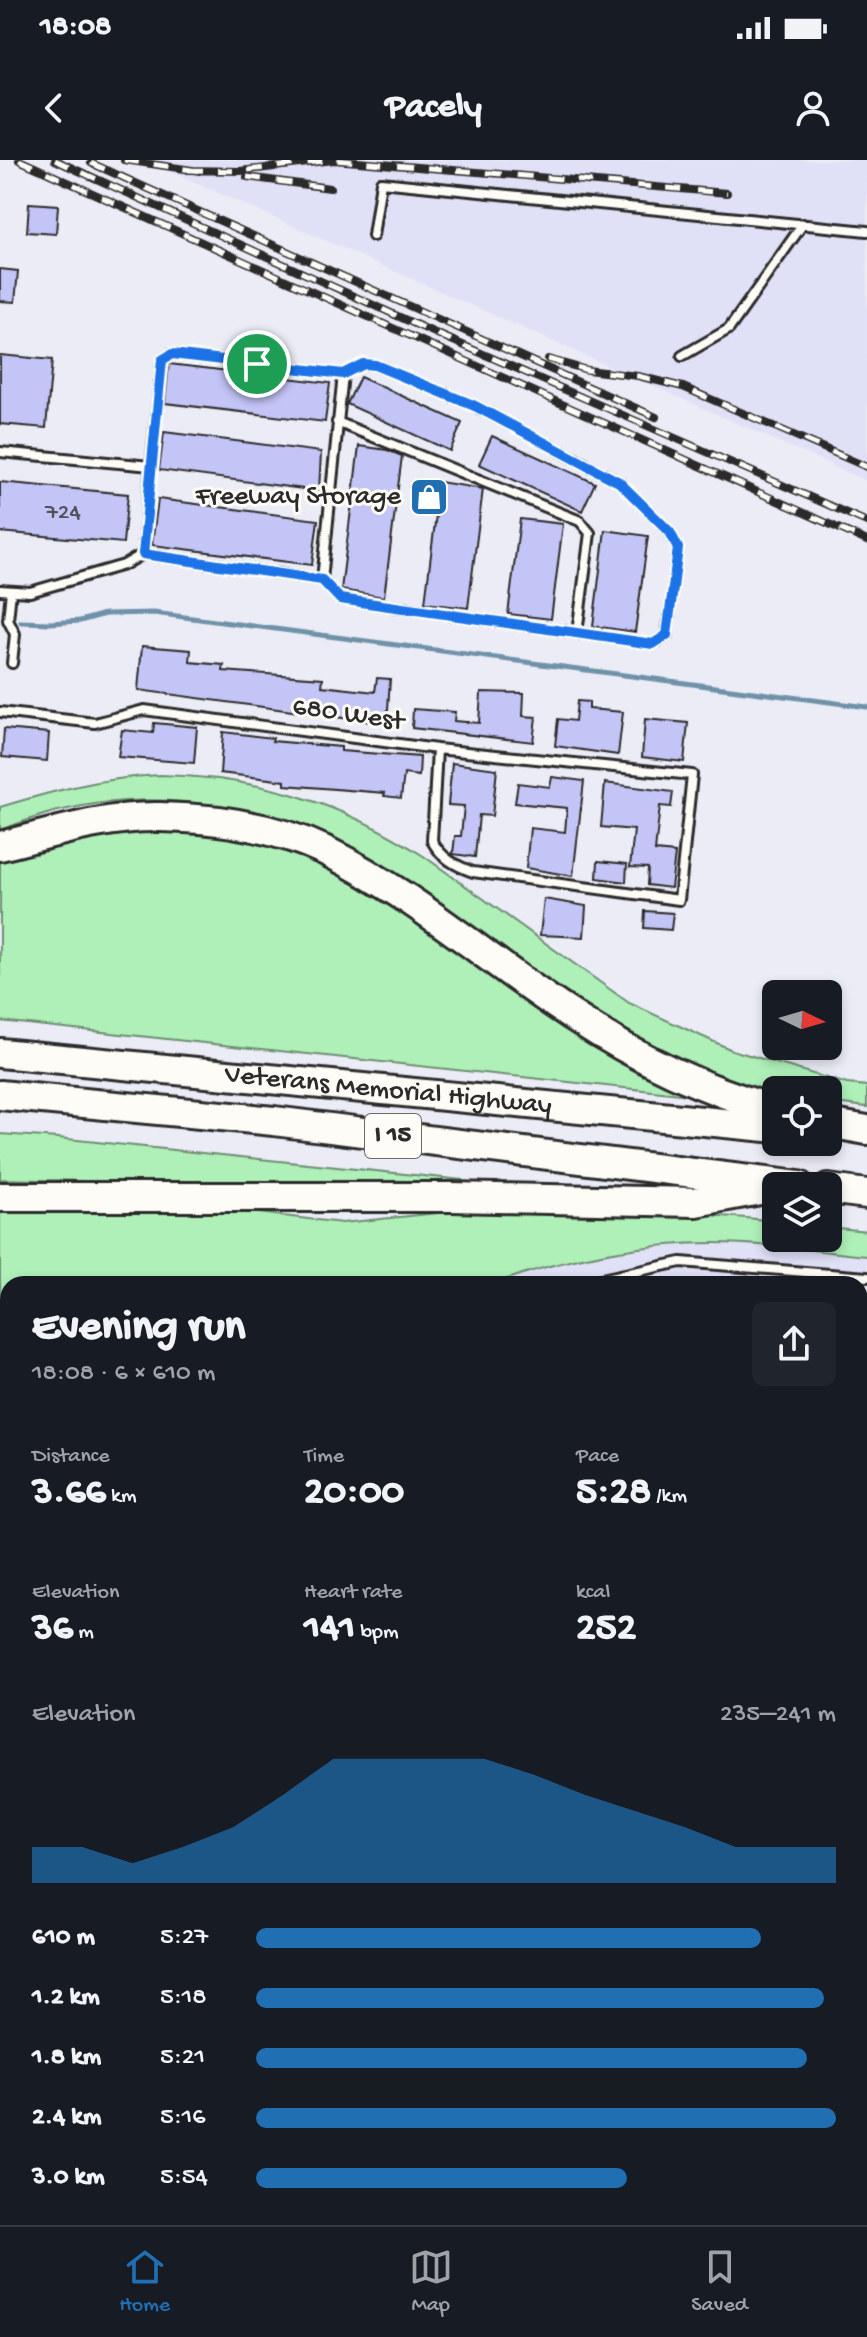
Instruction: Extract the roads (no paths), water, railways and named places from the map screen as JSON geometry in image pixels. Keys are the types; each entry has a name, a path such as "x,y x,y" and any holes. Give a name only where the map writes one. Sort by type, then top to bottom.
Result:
{"highway":[{"path":"6,846 77,825 158,817 231,823 305,843 378,880 573,1016 628,1050 723,1093 762,1106"},
{"name":"Veterans Memorial Highway","path":"0,1053 762,1127"},
{"name":"Veterans Memorial Highway","path":"0,1095 274,1121 762,1183"},
{"path":"842,1126 867,1130"},
{"path":"842,1134 867,1137"},
{"path":"0,1197 451,1197 696,1202 762,1190"},
{"path":"842,1191 867,1194"}],"lane":[{"path":"373,236 381,182 867,231"},
{"path":"682,356 729,329 803,224"},
{"path":"0,590 30,592 124,565 143,554 322,580 340,599 653,644 667,635 678,548 670,532 619,482 475,406 375,365 363,364 343,374 172,354 162,360 143,554"},
{"path":"322,580 343,374"},
{"path":"337,422 580,521 590,533 577,633"},
{"path":"0,452 151,466"},
{"path":"11,591 4,620 15,634 12,663"},
{"name":"680 West","path":"0,712 95,723 144,710 437,749 692,775 679,900 473,872 453,864 439,854 432,841 437,749"},
{"path":"615,1276 681,1262 855,1276"}],"waterway":[{"path":"21,622 80,621 105,614 154,613 867,707"}],"railway":[{"path":"19,160 867,541"},
{"path":"55,160 426,329 867,522"},
{"path":"124,160 199,171"},
{"path":"188,170 240,171 334,160 727,193"},
{"path":"91,163 656,417"},
{"path":"247,177 330,188"},
{"path":"548,359 587,370 638,376 683,387 867,467"}],"place":[{"name":"Freeway Storage","path":"429,497"}]}
